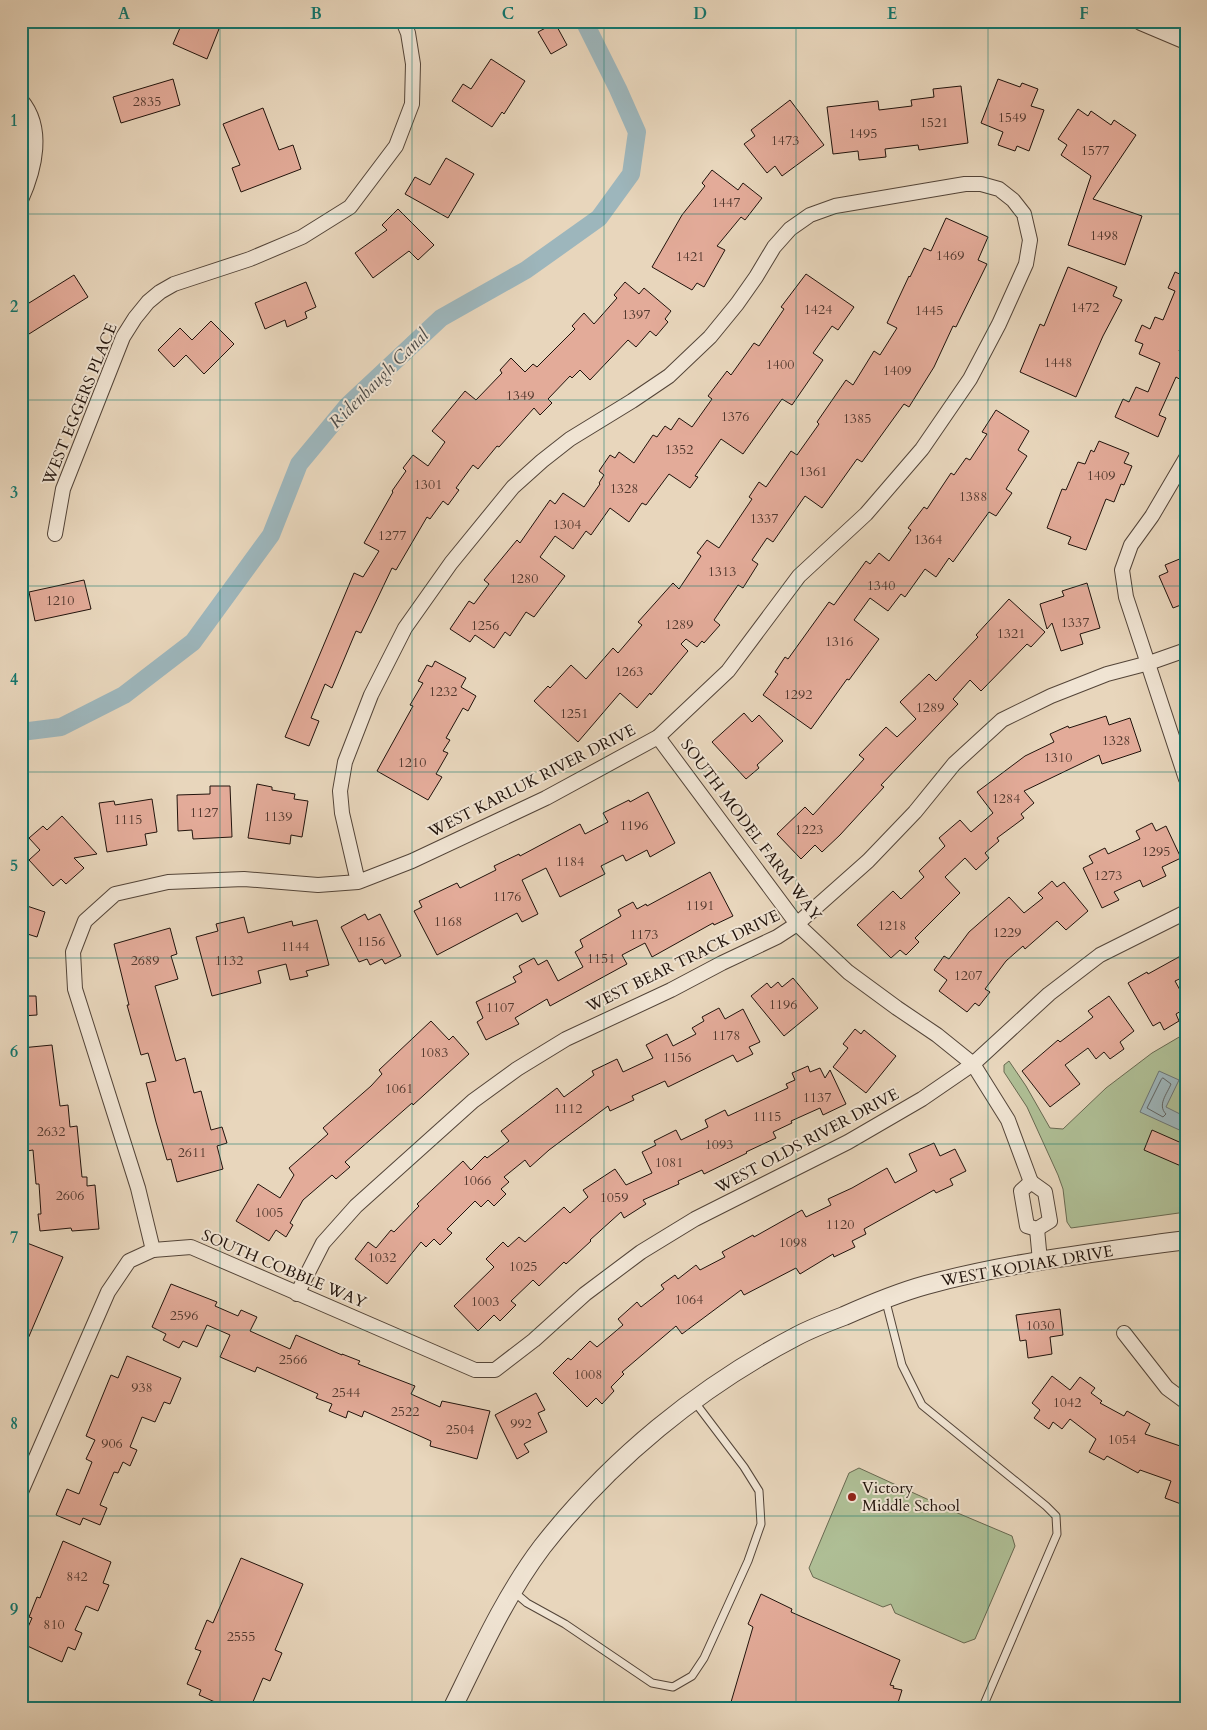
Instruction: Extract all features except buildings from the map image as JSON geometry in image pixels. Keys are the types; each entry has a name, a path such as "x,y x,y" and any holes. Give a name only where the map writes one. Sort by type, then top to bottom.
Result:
{"street":[{"name":"WEST EGGERS PLACE","path":"55,534 63,489 123,337 148,302 174,284 250,259 302,237 350,207 396,146 412,104 413,64 408,33 403,21"},
{"path":"1141,21 1186,40"},
{"path":"21,100 35,127 36,154 27,187 21,200"},
{"name":"WEST KARLUK RIVER DRIVE","path":"153,1250 138,1188 75,989 73,952 85,921 115,894 168,882 244,879 318,886 358,882 412,861 546,798 658,736 728,671 799,576 866,514 922,449 970,378 999,324 1026,264 1030,240 1024,214 1014,200 999,189 981,184 965,184 835,206 810,215 790,229 779,241 732,311 710,337 669,376 570,439 513,487 451,563 405,628 371,695 345,762 340,791 342,813 358,882"},
{"path":"1186,458 1152,516 1131,545 1122,570 1126,597 1186,779"},
{"name":"WEST BEAR TRACK DRIVE","path":"297,1294 323,1243 356,1206 473,1101 517,1069 566,1039 671,990 722,962 778,937 797,924 868,861 915,812 954,764 1002,720 1052,696 1108,674 1149,663 1186,650"},
{"name":"SOUTH MODEL FARM WAY","path":"658,736 797,924 848,972 937,1036 972,1064 1008,1120 1031,1182 1045,1192 1050,1221 1038,1229"},
{"name":"WEST OLDS RIVER DRIVE","path":"495,1370 534,1340 585,1294 641,1252 695,1219 848,1142 922,1099 972,1064 1048,994 1100,955 1186,912"},
{"path":"1031,1182 1021,1191 1027,1226 1038,1229 1040,1261"},
{"name":"WEST KODIAK DRIVE","path":"452,1709 512,1591 542,1548 579,1503 626,1456 693,1400 740,1368 798,1336 885,1298 924,1286 978,1272 1040,1261 1186,1240"},
{"name":"SOUTH COBBLE WAY","path":"153,1250 191,1247 475,1370 495,1370"},
{"path":"21,1492 108,1292 129,1261 153,1250"},
{"path":"1124,1333 1167,1388 1186,1402"}],"lane":[{"path":"885,1298 902,1365 922,1405 1056,1516 1057,1534 982,1709"},
{"path":"512,1591 527,1603 565,1624 652,1683 673,1687 692,1676 704,1658 748,1561 761,1524 759,1491 693,1400"}],"green space":[{"path":"1186,1033 1186,1212 1071,1228 1067,1222 1063,1189 1058,1175 1027,1107 1004,1072 1004,1065 1009,1061 1050,1128 1063,1129 1106,1088 1152,1053"},
{"path":"859,1468 929,1500 932,1509 941,1506 1012,1536 1015,1546 975,1639 964,1643 895,1613 891,1604 883,1607 813,1577 809,1568 849,1473"}],"water":[{"path":"1159,1071 1179,1080 1166,1107 1186,1117 1186,1133 1140,1112"}],"waterway":[{"name":"Ridenbaugh Canal","path":"21,732 61,727 124,695 193,642 271,535 299,464 348,405 441,318 526,270 599,218 631,174 637,132 584,21"}],"place":[{"name":"Victory Middle School","path":"852,1497"}]}
